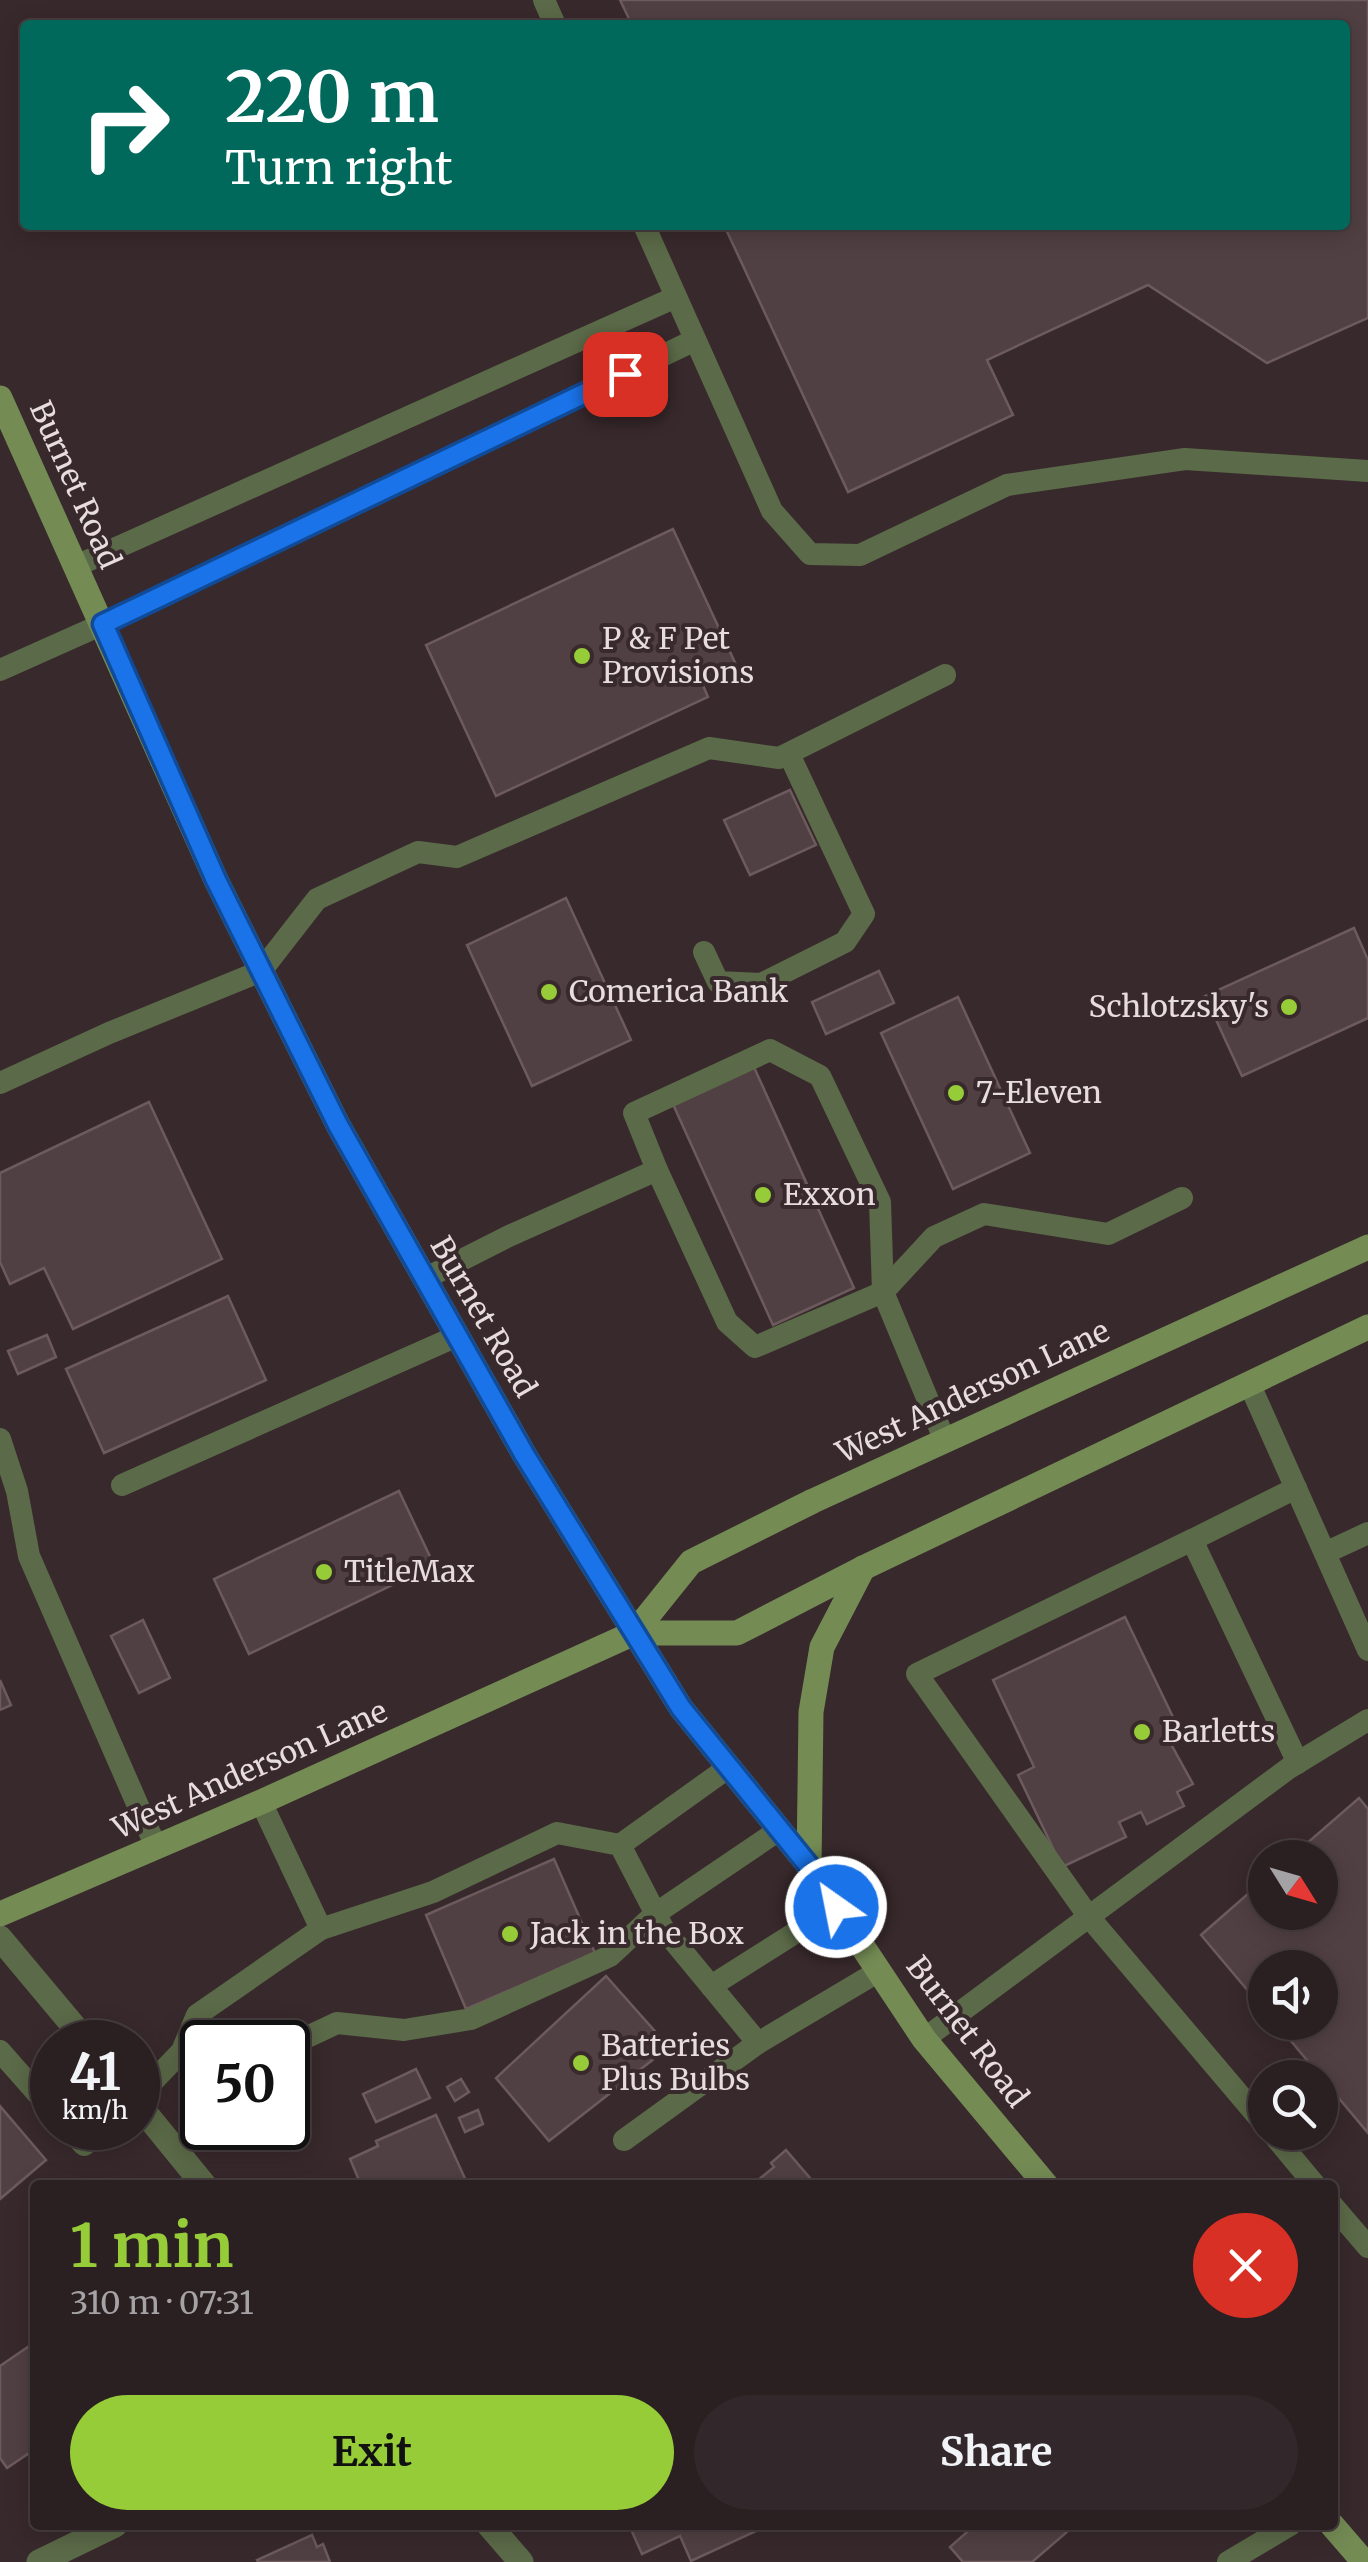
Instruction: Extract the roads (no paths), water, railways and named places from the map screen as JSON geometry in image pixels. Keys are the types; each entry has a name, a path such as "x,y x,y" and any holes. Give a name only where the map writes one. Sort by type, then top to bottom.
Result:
{"main road":[{"name":"Burnet Road","path":"0,398 216,880 261,971 338,1125 524,1454 681,1708 809,1866 924,2039 1042,2180"},
{"name":"West Anderson Lane","path":"634,1633 691,1562 946,1440 1368,1247"},
{"name":"West Anderson Lane","path":"0,1914 261,1802 634,1633 737,1632 1368,1327"},
{"path":"809,1866 810,1712 822,1647 863,1568"},
{"path":"1336,2530 1364,2562"}],"street":[{"path":"0,1938 69,2020"},
{"path":"160,2131 200,2180"},
{"path":"39,2562 105,2530"},
{"path":"493,2530 521,2562"}],"lane":[{"path":"646,230 772,510 810,554 860,555 1006,485 1185,458 1367,474"},
{"path":"76,566 676,296"},
{"path":"0,670 696,340"},
{"path":"0,1083 261,971 317,899 418,852 458,856 709,748 779,758 946,675"},
{"path":"704,952 718,982 761,984 845,942 864,914 789,754"},
{"path":"946,1440 883,1292 880,1202 820,1076 770,1050 634,1113 727,1322 754,1346 883,1292 934,1237 984,1214 1108,1234 1182,1198"},
{"path":"424,1280 509,1236 657,1170"},
{"path":"122,1485 457,1336"},
{"path":"1250,1383 1368,1650"},
{"path":"0,1439 18,1490 29,1556 156,1847"},
{"path":"1248,2106 1089,1918 917,1674 1296,1488"},
{"path":"1324,1553 1368,1533"},
{"path":"1192,1540 1298,1763"},
{"path":"924,2039 1298,1763 1368,1720"},
{"path":"197,2020 198,2015 320,1929 433,1892 558,1833 620,1845 729,1767"},
{"path":"261,1802 320,1929"},
{"path":"310,2036 337,2023 404,2030 471,2019 610,1956 656,1914 779,1830"},
{"path":"620,1845 663,1928 758,2043"},
{"path":"710,1986 836,1907"},
{"path":"624,2140 758,2043 879,1971"},
{"path":"0,2051 30,2085"},
{"path":"160,2077 180,2060"},
{"path":"1286,2150 1312,2180"},
{"path":"1338,2212 1368,2247"},
{"path":"1228,2562 1282,2530"}],"place":[{"name":"P & F Pet Provisions","path":"582,656"},
{"name":"Comerica Bank","path":"549,992"},
{"name":"Schlotzsky's","path":"1289,1007"},
{"name":"7-Eleven","path":"956,1093"},
{"name":"Exxon","path":"763,1195"},
{"name":"TitleMax","path":"324,1572"},
{"name":"Barletts","path":"1142,1732"},
{"name":"Jack in the Box","path":"510,1934"},
{"name":"Batteries Plus Bulbs","path":"581,2063"}]}
